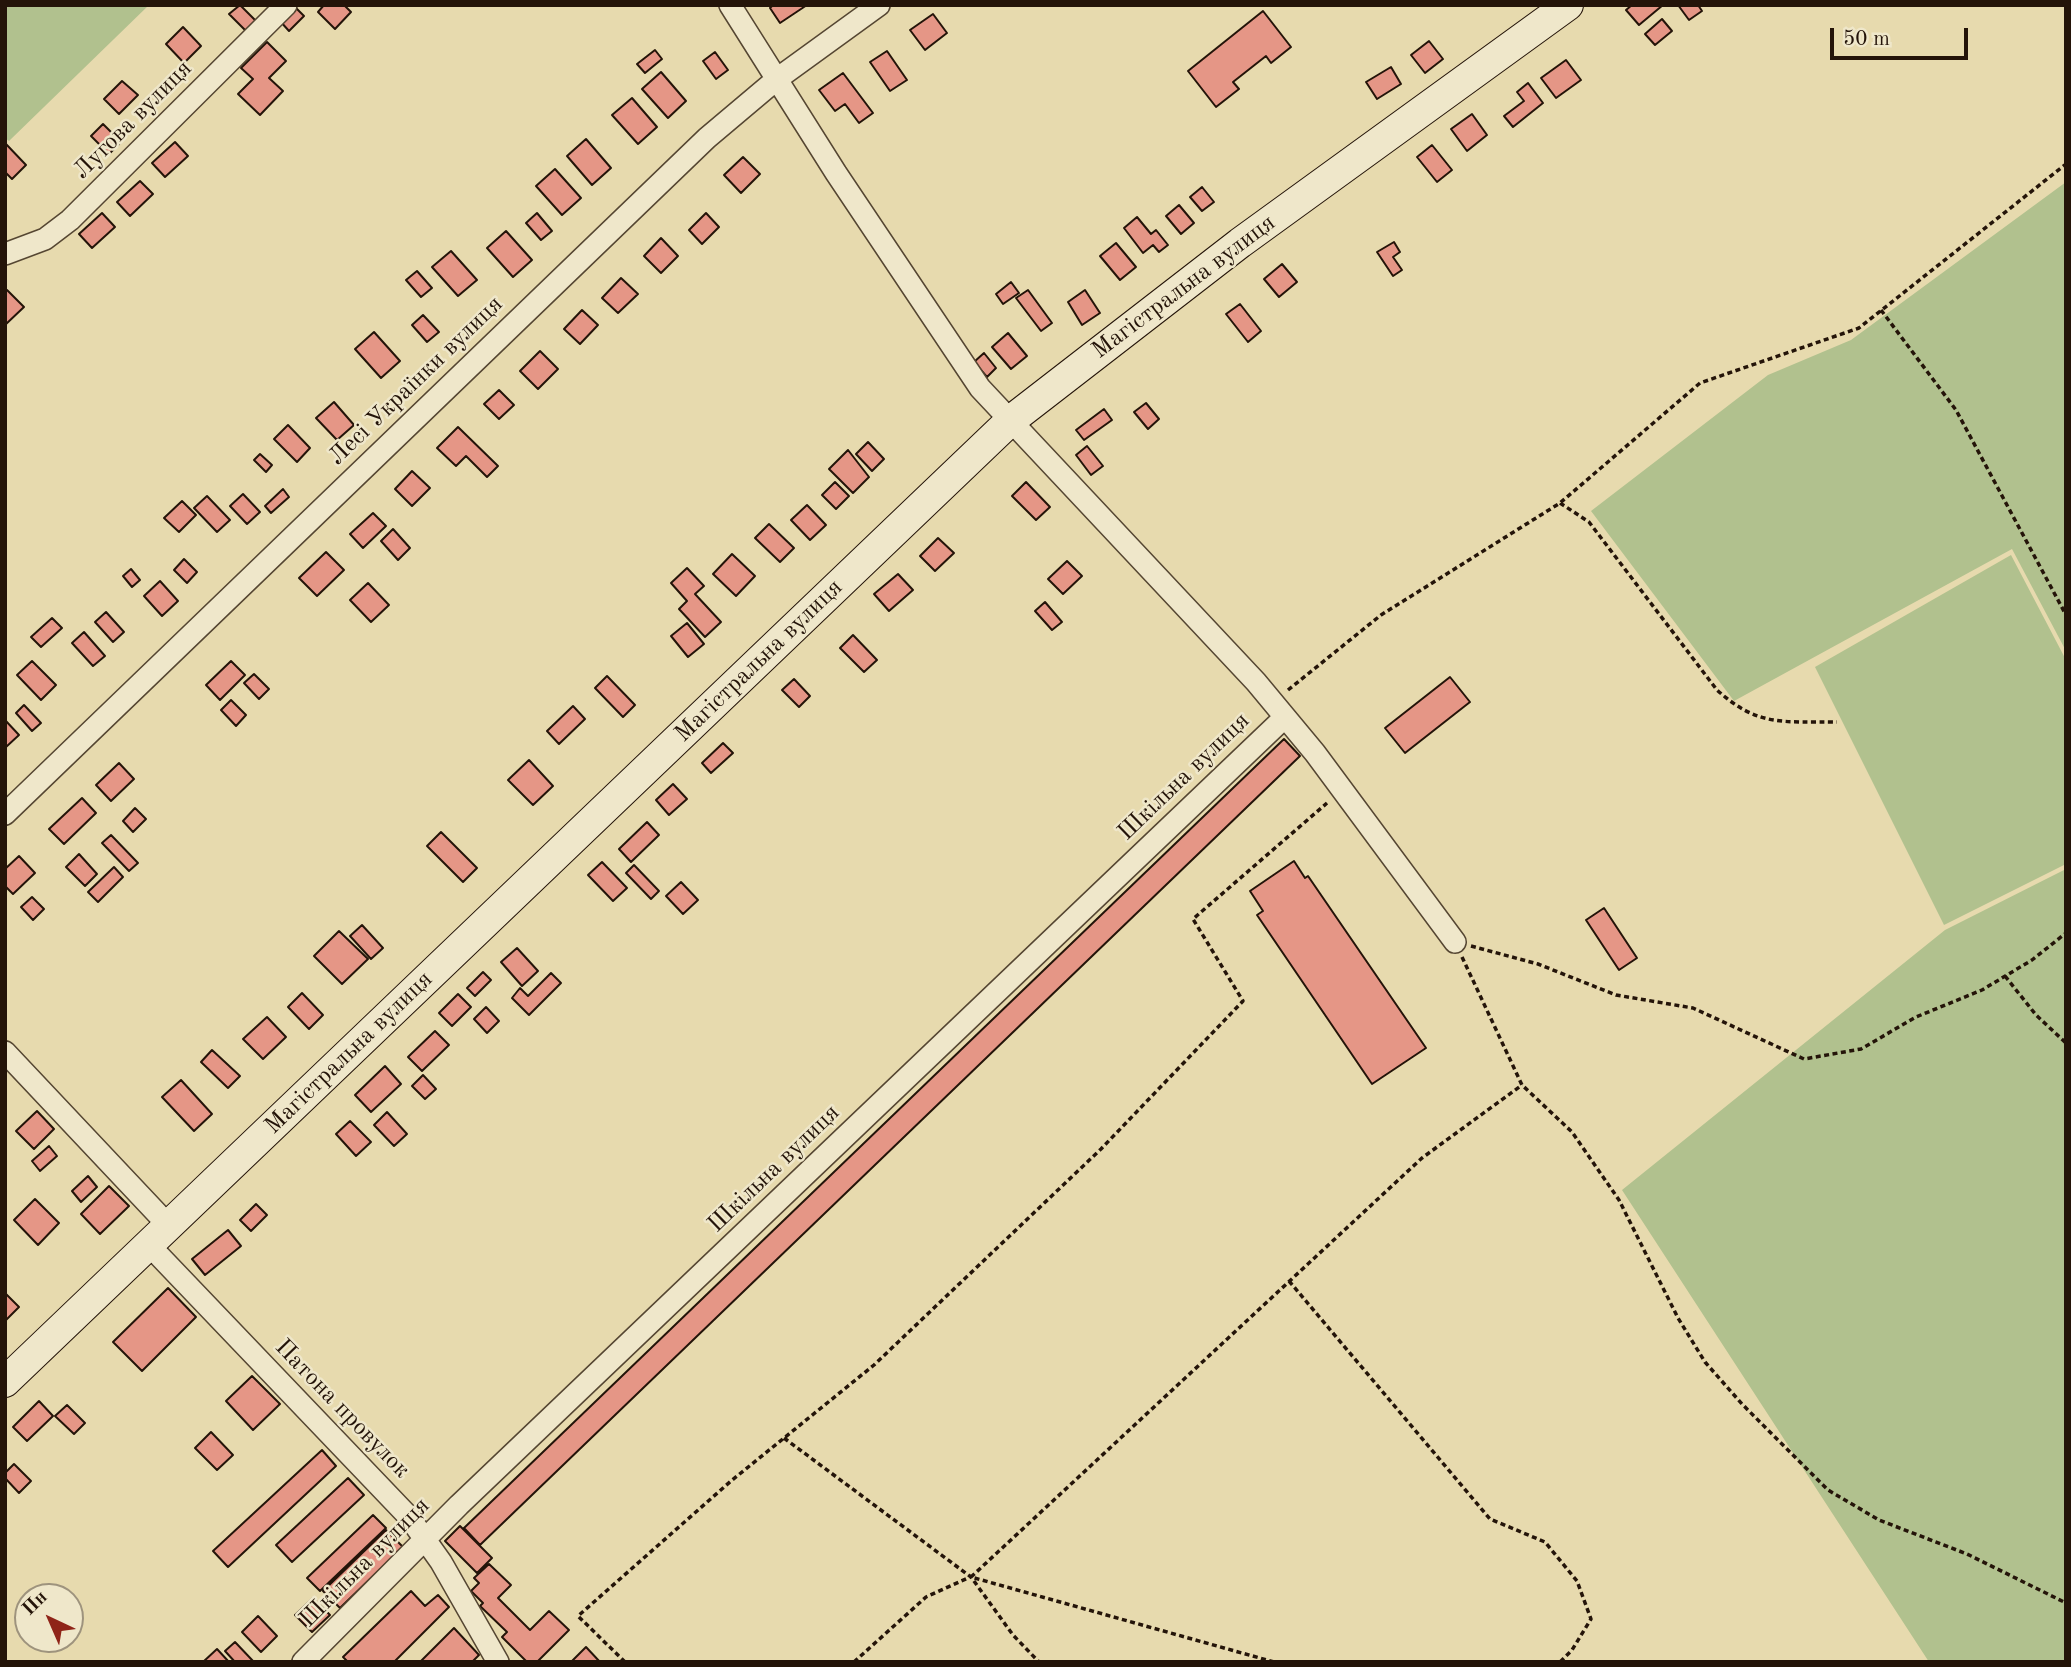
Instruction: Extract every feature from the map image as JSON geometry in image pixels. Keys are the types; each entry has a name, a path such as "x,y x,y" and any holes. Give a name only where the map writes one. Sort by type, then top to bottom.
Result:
{"main road":[{"name":"Магістральна вулиця","path":"5,1382 1010,421 1240,243 1568,5"}],"street":[{"name":"Лугова вулиця","path":"5,254 45,239 70,220 286,5"},
{"path":"730,5 970,375 1279,710 1455,942"},
{"name":"Лесі Українки вулиця","path":"5,814 672,170 777,79 879,5"},
{"name":"Шкільна вулиця","path":"303,1662 426,1539 1279,710"},
{"name":"Патона провулок","path":"5,1052 159,1235 398,1504 426,1539 498,1662"}],"path":[{"path":"1279,710 1381,615 1560,503 1700,383 1858,328 2066,164"},
{"path":"1881,310 1956,410 2066,615"},
{"path":"1560,503 1589,522 1717,690 1737,708 1765,720 1837,722"},
{"path":"625,1662 578,1616 784,1438 874,1365 1052,1196 1243,1001 1192,919 1342,790"},
{"path":"1455,942 1538,964 1616,995 1693,1008 1804,1059 1861,1049 1916,1017 1982,990 2032,960 2066,933"},
{"path":"1455,942 1522,1085 1572,1132 1619,1200 1678,1318 1705,1362 1768,1432 1820,1482 1879,1520 1967,1554 2066,1603"},
{"path":"2004,976 2036,1015 2066,1043"},
{"path":"854,1662 926,1597 971,1577 1422,1158 1522,1085"},
{"path":"1289,1281 1490,1519 1545,1542 1577,1581 1591,1619 1572,1650 1560,1662"},
{"path":"784,1438 971,1577 1013,1635 1039,1662"},
{"path":"971,1577 1274,1662"}],"green space":[{"path":"5,5 149,5 9,141 5,138"},
{"path":"2066,182 2066,651 2012,549 1734,701 1591,511 1768,375 1851,340"},
{"path":"2011,555 2066,660 2066,864 1944,925 1815,667"},
{"path":"2066,869 2066,1662 1929,1662 1622,1190 1945,930"}],"building":[{"path":"240,5 256,21 246,31 229,14"},
{"path":"324,5 344,5 351,12 335,29 318,12"},
{"path":"773,5 807,5 780,23 770,8"},
{"path":"1632,5 1663,5 1639,25 1626,10"},
{"path":"1678,5 1698,5 1702,11 1689,20"},
{"path":"295,7 304,16 289,31 280,21"},
{"path":"1263,11 1291,47 1271,63 1266,56 1233,82 1239,89 1216,107 1188,71"},
{"path":"933,14 947,33 925,50 910,30"},
{"path":"1662,19 1672,31 1655,45 1645,34"},
{"path":"183,27 201,46 184,63 166,44"},
{"path":"1429,41 1443,59 1425,73 1411,55"},
{"path":"267,42 286,61 269,78 283,91 260,115 238,94 253,79 241,68"},
{"path":"655,50 662,59 645,73 637,64"},
{"path":"887,51 907,80 890,91 870,62"},
{"path":"715,52 728,70 716,79 703,61"},
{"path":"1566,60 1581,80 1556,98 1541,78"},
{"path":"1391,67 1401,84 1377,99 1366,82"},
{"path":"661,72 686,101 668,118 642,89"},
{"path":"843,73 873,113 859,123 845,104 835,111 819,90"},
{"path":"122,81 138,95 119,114 104,99"},
{"path":"1528,83 1543,103 1513,127 1504,116 1524,101 1517,92"},
{"path":"632,98 657,127 638,144 612,115"},
{"path":"1472,114 1487,135 1467,151 1451,129"},
{"path":"103,124 121,142 109,154 91,136"},
{"path":"586,139 611,168 592,185 567,156"},
{"path":"175,142 188,156 165,177 152,163"},
{"path":"5,143 26,165 12,179 5,172"},
{"path":"1432,145 1452,170 1437,182 1417,157"},
{"path":"743,157 760,174 741,193 724,175"},
{"path":"555,169 581,198 562,215 536,186"},
{"path":"140,181 153,194 130,216 117,202"},
{"path":"1202,187 1214,202 1202,211 1190,197"},
{"path":"1179,205 1194,223 1181,234 1166,216"},
{"path":"102,213 115,227 92,248 79,234"},
{"path":"537,213 552,231 541,240 526,223"},
{"path":"706,213 719,227 702,244 689,230"},
{"path":"1137,217 1151,234 1156,230 1168,245 1159,252 1153,245 1143,253 1124,228"},
{"path":"506,231 532,260 513,277 487,248"},
{"path":"661,238 678,256 661,273 644,256"},
{"path":"1394,242 1400,252 1393,257 1402,270 1393,276 1377,252"},
{"path":"1116,243 1136,267 1120,280 1100,256"},
{"path":"451,251 477,280 458,296 432,267"},
{"path":"1282,264 1297,282 1279,297 1264,279"},
{"path":"417,271 432,288 421,297 406,280"},
{"path":"621,278 638,294 618,313 602,298"},
{"path":"1011,282 1019,293 1003,304 996,294"},
{"path":"7,290 24,307 5,325 5,292"},
{"path":"1028,290 1052,323 1041,331 1016,298"},
{"path":"1085,290 1100,313 1082,325 1068,302"},
{"path":"1240,304 1261,331 1248,342 1226,314"},
{"path":"582,310 598,325 580,344 564,329"},
{"path":"423,315 439,332 427,342 412,325"},
{"path":"374,332 400,361 381,378 355,349"},
{"path":"1008,333 1027,356 1011,369 992,347"},
{"path":"540,351 558,369 538,389 520,371"},
{"path":"984,353 996,368 987,377 974,362"},
{"path":"499,390 514,405 499,419 484,404"},
{"path":"334,402 354,425 337,440 316,418"},
{"path":"1146,403 1159,419 1148,429 1134,412"},
{"path":"1104,409 1112,420 1084,440 1076,430"},
{"path":"288,425 310,448 297,462 274,439"},
{"path":"458,427 498,466 487,477 466,456 456,466 437,448"},
{"path":"868,442 884,459 872,471 856,454"},
{"path":"1087,446 1103,466 1091,475 1076,455"},
{"path":"848,450 869,477 853,493 829,469"},
{"path":"260,454 272,465 266,472 254,460"},
{"path":"412,471 430,488 412,506 395,489"},
{"path":"835,482 849,496 836,509 822,495"},
{"path":"1026,482 1050,507 1036,520 1012,496"},
{"path":"283,489 289,497 271,513 265,506"},
{"path":"243,494 260,512 247,524 230,506"},
{"path":"207,496 230,520 217,532 194,508"},
{"path":"182,501 196,515 179,532 164,518"},
{"path":"807,505 826,525 810,540 791,520"},
{"path":"373,513 386,526 363,548 350,534"},
{"path":"769,524 794,548 780,562 755,538"},
{"path":"393,529 410,548 398,560 381,541"},
{"path":"938,538 954,553 935,571 920,556"},
{"path":"326,552 344,570 317,596 299,578"},
{"path":"732,554 755,576 736,596 713,574"},
{"path":"184,559 197,572 187,583 174,570"},
{"path":"1067,561 1082,576 1063,594 1048,579"},
{"path":"687,568 704,586 695,594 721,622 705,637 679,609 687,601 671,583"},
{"path":"131,569 140,580 132,587 123,576"},
{"path":"898,574 913,590 889,611 874,594"},
{"path":"160,581 178,601 162,616 144,596"},
{"path":"368,583 389,605 371,622 350,600"},
{"path":"1045,602 1062,622 1052,630 1035,611"},
{"path":"106,612 124,632 113,642 95,622"},
{"path":"52,618 62,628 41,647 31,637"},
{"path":"687,623 704,644 688,657 671,636"},
{"path":"84,632 105,656 93,666 72,643"},
{"path":"853,635 877,660 864,672 840,648"},
{"path":"32,661 56,685 41,700 17,675"},
{"path":"231,661 245,675 220,700 206,685"},
{"path":"254,674 269,689 259,699 244,683"},
{"path":"607,676 635,705 623,717 595,688"},
{"path":"1450,677 1470,702 1405,753 1385,728"},
{"path":"794,679 810,696 799,707 782,690"},
{"path":"231,700 246,715 236,726 221,710"},
{"path":"24,705 41,723 32,731 16,713"},
{"path":"573,706 585,719 559,744 547,731"},
{"path":"5,720 19,735 6,747 5,746"},
{"path":"1284,739 1300,756 480,1545 464,1528"},
{"path":"723,743 733,753 711,773 702,763"},
{"path":"529,760 553,786 533,805 508,780"},
{"path":"119,763 134,779 111,801 96,785"},
{"path":"673,784 687,799 669,815 656,800"},
{"path":"82,798 96,813 64,844 49,829"},
{"path":"135,808 146,819 133,832 123,821"},
{"path":"647,822 659,835 631,862 619,849"},
{"path":"441,832 477,868 463,882 427,846"},
{"path":"111,835 138,863 129,871 102,843"},
{"path":"79,854 97,874 85,886 66,867"},
{"path":"19,856 35,873 13,894 5,886 5,869"},
{"path":"1294,861 1305,878 1308,876 1426,1048 1372,1084 1257,915 1263,911 1250,891"},
{"path":"602,862 627,888 613,901 588,875"},
{"path":"634,865 659,891 651,899 626,873"},
{"path":"114,867 123,877 98,902 88,892"},
{"path":"681,882 698,900 683,914 666,896"},
{"path":"32,897 44,909 33,920 21,907"},
{"path":"1604,908 1637,958 1619,970 1586,920"},
{"path":"362,925 383,948 371,959 350,936"},
{"path":"339,931 368,959 342,984 314,956"},
{"path":"517,948 538,971 522,986 501,962"},
{"path":"483,972 491,980 475,996 467,988"},
{"path":"551,973 561,983 529,1015 512,998 520,988 528,996"},
{"path":"302,993 323,1015 309,1029 288,1007"},
{"path":"458,994 471,1007 452,1026 439,1013"},
{"path":"486,1007 499,1021 487,1033 474,1019"},
{"path":"267,1017 286,1037 263,1059 243,1039"},
{"path":"435,1031 449,1045 422,1071 408,1057"},
{"path":"212,1050 240,1076 228,1088 201,1062"},
{"path":"385,1066 401,1084 371,1112 355,1095"},
{"path":"423,1075 436,1089 425,1099 412,1086"},
{"path":"181,1080 212,1114 194,1131 162,1097"},
{"path":"37,1111 54,1129 34,1149 16,1131"},
{"path":"387,1112 407,1134 394,1146 374,1125"},
{"path":"350,1121 371,1142 356,1156 336,1134"},
{"path":"49,1146 57,1156 40,1171 32,1161"},
{"path":"88,1176 97,1187 81,1202 72,1191"},
{"path":"109,1186 129,1206 100,1234 81,1214"},
{"path":"35,1199 59,1223 38,1245 14,1220"},
{"path":"256,1204 267,1215 251,1231 240,1220"},
{"path":"228,1230 241,1246 205,1275 192,1259"},
{"path":"168,1288 196,1317 142,1371 113,1342"},
{"path":"5,1293 19,1307 5,1321"},
{"path":"252,1376 280,1404 253,1430 226,1401"},
{"path":"39,1401 53,1416 27,1441 13,1427"},
{"path":"67,1405 85,1423 74,1434 55,1416"},
{"path":"211,1432 233,1455 217,1470 195,1448"},
{"path":"322,1450 336,1466 228,1567 213,1551"},
{"path":"14,1464 31,1481 19,1493 5,1478 5,1473"},
{"path":"348,1478 364,1495 292,1562 276,1545"},
{"path":"373,1515 386,1528 320,1591 307,1578"},
{"path":"460,1526 492,1558 477,1573 445,1541"},
{"path":"386,1530 403,1547 340,1608 323,1591"},
{"path":"489,1564 511,1585 498,1598 530,1630 549,1611 569,1630 537,1662 527,1662 502,1637 507,1632 480,1606 483,1603 471,1591 479,1583 474,1578"},
{"path":"411,1591 425,1606 438,1595 449,1607 394,1662 348,1662 343,1657"},
{"path":"313,1598 330,1615 312,1632 295,1615"},
{"path":"258,1616 277,1636 261,1652 242,1632"},
{"path":"454,1628 479,1655 472,1662 420,1662"},
{"path":"235,1642 252,1662 235,1662 225,1651"},
{"path":"586,1647 600,1662 571,1662"},
{"path":"217,1649 229,1662 203,1662"}]}
